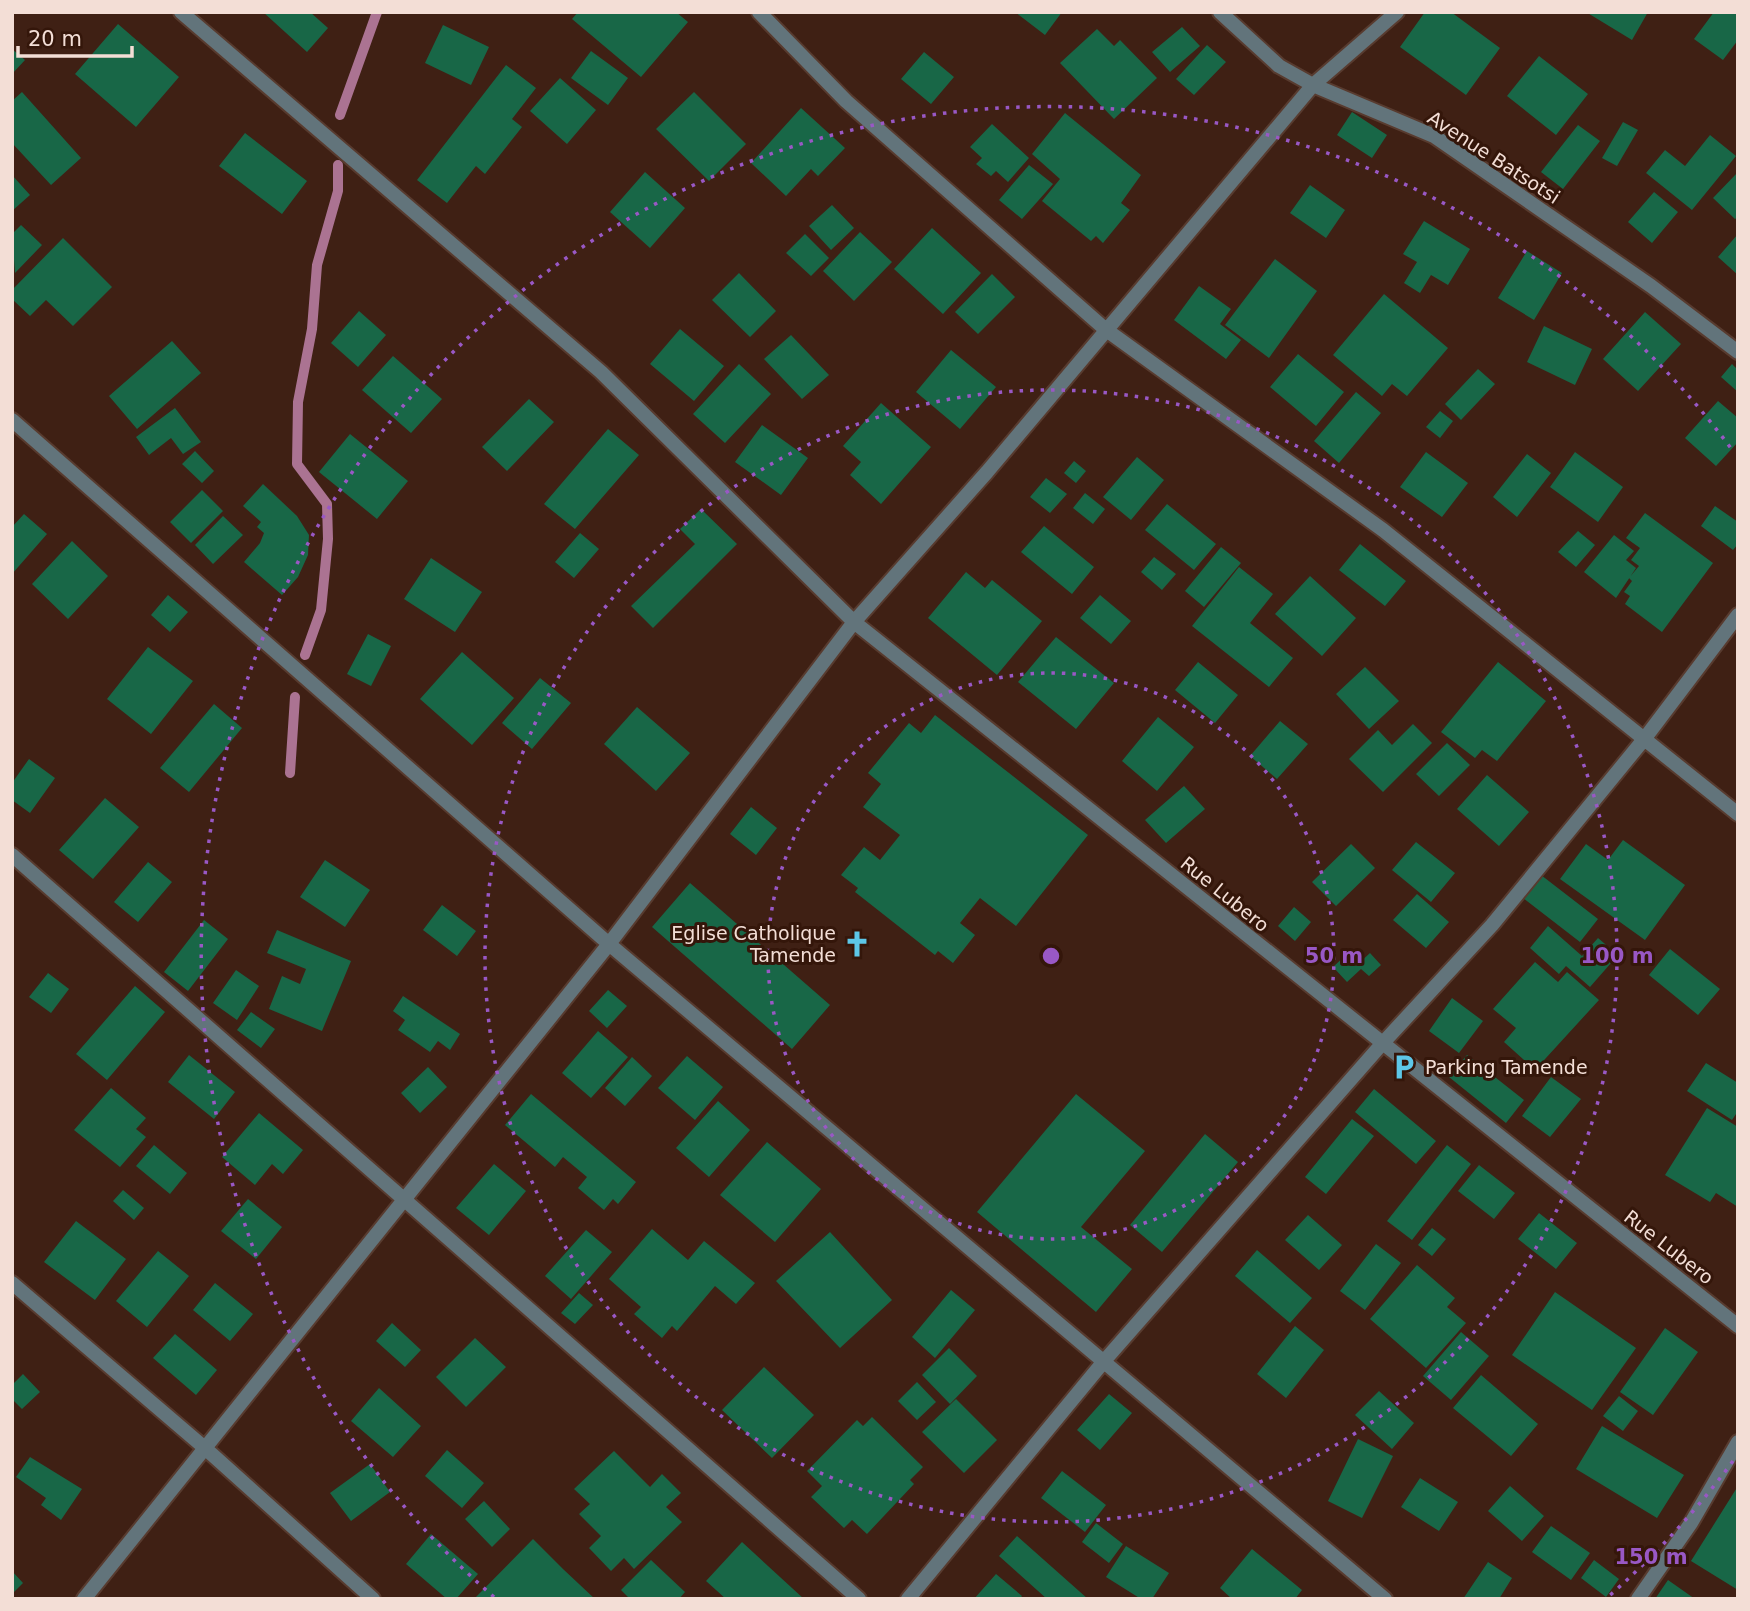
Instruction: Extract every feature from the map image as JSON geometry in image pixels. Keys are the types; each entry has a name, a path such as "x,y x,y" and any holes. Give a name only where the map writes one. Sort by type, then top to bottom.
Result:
{"street":[{"name":"Rue Lubero","path":"181,12 601,372 854,622 1381,1045 1738,1326"},
{"path":"759,12 846,101 1105,329 1383,530 1738,814"},
{"name":"Avenue Batsotsi","path":"1220,12 1279,66 1313,85 1434,136 1651,286 1738,352"},
{"path":"84,1599 609,944 854,622 987,472 1313,85 1397,12"},
{"path":"12,420 609,944 1385,1599"},
{"path":"908,1599 1105,1360 1381,1045 1492,925 1645,738 1738,615"},
{"path":"12,855 859,1599"},
{"path":"12,1283 206,1448 373,1599"},
{"path":"1639,1599 1691,1523 1738,1442"}],"building":[{"path":"263,12 310,12 328,28 307,52"},
{"path":"578,12 676,12 688,22 641,77 572,19"},
{"path":"1015,12 1062,12 1045,35"},
{"path":"1425,12 1451,12 1500,48 1466,95 1400,47"},
{"path":"1586,12 1648,12 1632,40"},
{"path":"1714,12 1738,12 1738,40 1723,60 1694,39"},
{"path":"118,24 179,77 136,127 75,74"},
{"path":"443,25 489,47 471,85 425,63"},
{"path":"1182,27 1200,46 1170,72 1152,52"},
{"path":"1097,29 1114,46 1120,40 1157,78 1114,119 1060,63"},
{"path":"1207,45 1226,62 1194,95 1176,79"},
{"path":"12,49 25,60 12,74"},
{"path":"591,51 628,78 608,105 571,78"},
{"path":"924,52 954,77 931,104 901,79"},
{"path":"1539,56 1588,94 1556,135 1507,96"},
{"path":"506,65 536,88 512,119 522,127 485,174 476,166 447,203 417,180"},
{"path":"560,78 596,110 567,144 530,111"},
{"path":"22,92 81,158 51,185 12,143 12,101"},
{"path":"694,92 746,144 709,181 656,129"},
{"path":"801,108 845,148 818,176 811,169 786,196 751,163"},
{"path":"1352,112 1387,135 1372,158 1337,135"},
{"path":"1065,113 1141,175 1121,203 1130,210 1103,243 1096,236 1091,241 1042,201 1060,179 1032,154"},
{"path":"1623,122 1638,130 1617,166 1602,158"},
{"path":"992,124 1029,158 1008,182 996,171 991,176 976,164 982,158 970,147"},
{"path":"1578,125 1600,141 1563,189 1541,172"},
{"path":"245,133 307,181 282,214 219,166"},
{"path":"1710,135 1736,156 1692,210 1646,173 1665,150 1685,166"},
{"path":"1029,165 1053,184 1022,219 999,200"},
{"path":"645,172 685,208 650,248 610,212"},
{"path":"1738,172 1738,217 1735,219 1713,198"},
{"path":"12,175 30,195 12,211"},
{"path":"1310,185 1345,210 1326,238 1290,213"},
{"path":"1654,192 1678,212 1652,243 1628,222"},
{"path":"832,205 854,228 831,250 809,226"},
{"path":"1424,221 1470,249 1448,285 1431,275 1420,293 1404,283 1417,262 1403,254"},
{"path":"21,225 42,245 15,273 12,234"},
{"path":"932,228 981,273 943,314 894,269"},
{"path":"860,232 892,262 854,301 823,271"},
{"path":"805,234 829,258 811,276 786,253"},
{"path":"1738,234 1738,275 1718,257"},
{"path":"63,238 112,287 73,326 46,300 30,316 12,299 12,290"},
{"path":"1527,251 1562,273 1534,320 1498,298"},
{"path":"1275,259 1317,291 1269,358 1225,325"},
{"path":"739,273 776,311 750,337 712,300"},
{"path":"992,274 1015,297 978,334 955,312"},
{"path":"1199,286 1231,309 1220,324 1241,340 1226,359 1174,320"},
{"path":"1384,294 1448,348 1407,396 1392,384 1382,396 1333,355"},
{"path":"359,311 386,335 358,367 331,343"},
{"path":"1645,312 1681,344 1638,391 1603,359"},
{"path":"1544,326 1592,349 1575,385 1527,362"},
{"path":"680,329 724,366 694,401 650,364"},
{"path":"791,335 829,375 802,399 764,359"},
{"path":"172,341 201,373 137,429 109,396"},
{"path":"951,350 996,387 960,429 916,392"},
{"path":"1298,354 1344,392 1316,426 1270,387"},
{"path":"393,356 442,399 411,433 362,390"},
{"path":"739,364 771,394 725,443 693,414"},
{"path":"1732,364 1738,370 1738,392 1721,377"},
{"path":"1478,369 1495,384 1461,420 1445,404"},
{"path":"1356,392 1381,413 1339,463 1314,441"},
{"path":"529,399 554,422 507,471 482,447"},
{"path":"1718,401 1738,418 1738,442 1716,466 1685,438"},
{"path":"881,403 931,447 881,504 850,475 861,462 843,446"},
{"path":"175,408 201,442 183,454 171,438 149,455 136,437"},
{"path":"1440,411 1453,421 1440,438 1426,427"},
{"path":"762,425 808,458 781,495 735,462"},
{"path":"608,429 639,455 575,529 544,504"},
{"path":"350,434 408,481 377,519 319,472"},
{"path":"195,451 214,471 202,483 182,464"},
{"path":"1426,452 1468,483 1442,517 1400,487"},
{"path":"1575,452 1623,487 1598,522 1550,487"},
{"path":"1527,454 1551,473 1517,517 1493,497"},
{"path":"1137,457 1164,480 1131,520 1103,497"},
{"path":"1074,461 1086,471 1076,483 1064,473"},
{"path":"1046,478 1067,494 1050,513 1030,497"},
{"path":"263,484 297,516 309,535 308,555 298,577 282,595 244,562 260,543 264,533 257,527 261,522 243,506"},
{"path":"202,490 223,511 191,543 170,522"},
{"path":"1085,493 1105,509 1093,524 1073,508"},
{"path":"1167,504 1216,544 1194,570 1145,530"},
{"path":"1715,506 1738,522 1738,544 1733,550 1701,526"},
{"path":"701,509 737,544 653,628 631,606 695,544 680,529"},
{"path":"1645,513 1713,563 1662,632 1625,604 1630,596 1624,592 1632,581 1629,578 1639,566 1631,560 1640,548 1626,538"},
{"path":"24,514 47,534 12,574 12,527"},
{"path":"223,516 243,535 213,564 195,545"},
{"path":"1044,526 1094,567 1072,594 1021,552"},
{"path":"1578,531 1595,545 1576,567 1558,552"},
{"path":"580,533 599,549 574,578 555,562"},
{"path":"1614,535 1634,551 1626,560 1636,568 1616,598 1584,572"},
{"path":"72,541 108,576 68,619 32,584"},
{"path":"1360,544 1406,581 1385,606 1339,570"},
{"path":"1221,547 1241,563 1204,607 1185,591"},
{"path":"1154,557 1176,574 1162,590 1141,572"},
{"path":"431,558 482,592 455,632 404,599"},
{"path":"1239,567 1273,594 1250,623 1293,658 1269,687 1192,626"},
{"path":"966,572 985,588 992,580 1042,621 997,675 928,618"},
{"path":"1310,576 1356,618 1322,656 1275,614"},
{"path":"168,595 188,612 170,632 151,615"},
{"path":"1100,595 1131,621 1111,644 1080,618"},
{"path":"368,634 391,646 371,686 347,674"},
{"path":"1056,637 1114,683 1076,729 1018,682"},
{"path":"148,647 193,681 151,734 107,699"},
{"path":"462,652 514,698 472,745 420,699"},
{"path":"1198,662 1238,695 1215,723 1175,690"},
{"path":"1498,662 1546,701 1497,761 1482,750 1475,758 1441,732"},
{"path":"1365,667 1399,701 1369,729 1336,694"},
{"path":"540,678 571,703 532,749 502,723"},
{"path":"214,704 242,728 189,792 160,768"},
{"path":"637,707 690,753 656,791 604,744"},
{"path":"935,715 1088,835 1016,926 980,898 960,923 975,935 953,963 938,951 935,955 855,892 858,888 841,875 864,847 880,860 900,835 863,807 881,784 868,773 909,723 921,733"},
{"path":"1158,717 1194,747 1157,791 1122,761"},
{"path":"1280,721 1308,744 1277,779 1250,756"},
{"path":"1413,724 1432,743 1383,792 1349,759 1378,730 1392,745"},
{"path":"1447,743 1470,765 1439,796 1416,774"},
{"path":"29,759 55,778 30,813 12,800 12,783"},
{"path":"1487,775 1529,812 1499,846 1457,809"},
{"path":"1184,786 1205,809 1166,843 1145,820"},
{"path":"105,798 139,827 93,879 59,850"},
{"path":"751,807 777,828 756,855 730,834"},
{"path":"1623,840 1685,885 1645,940 1560,879 1586,844 1608,860"},
{"path":"1416,842 1455,873 1431,902 1392,870"},
{"path":"1351,844 1375,868 1336,906 1312,882"},
{"path":"325,860 370,890 345,927 300,897"},
{"path":"148,862 172,882 138,922 114,902"},
{"path":"1541,875 1598,919 1580,942 1523,898"},
{"path":"690,883 830,1005 792,1049 652,927"},
{"path":"1417,894 1449,922 1426,948 1393,920"},
{"path":"442,905 476,931 457,956 423,930"},
{"path":"1294,907 1311,922 1295,941 1278,926"},
{"path":"204,920 228,939 188,991 164,972"},
{"path":"1548,926 1582,956 1598,938 1618,955 1590,987 1566,966 1559,974 1530,948"},
{"path":"277,930 351,961 322,1031 269,1009 282,976 300,984 306,969 267,953"},
{"path":"1670,949 1720,989 1698,1015 1649,975"},
{"path":"1370,953 1381,965 1369,976 1361,969 1347,982 1333,967 1347,954 1357,965"},
{"path":"1535,962 1558,982 1567,972 1599,1000 1535,1070 1504,1042 1516,1028 1493,1009"},
{"path":"236,970 259,986 237,1020 213,1003"},
{"path":"48,973 69,989 51,1013 29,997"},
{"path":"135,986 165,1012 107,1080 76,1054"},
{"path":"608,990 627,1006 607,1028 589,1011"},
{"path":"403,996 460,1034 450,1050 438,1041 430,1052 398,1030 405,1020 393,1011"},
{"path":"1452,998 1483,1021 1459,1053 1429,1031"},
{"path":"251,1012 275,1029 261,1048 237,1030"},
{"path":"598,1031 628,1057 591,1098 562,1073"},
{"path":"189,1055 235,1092 214,1119 168,1082"},
{"path":"1467,1055 1524,1100 1506,1123 1449,1077"},
{"path":"687,1056 723,1087 695,1120 658,1088"},
{"path":"632,1057 652,1076 625,1106 605,1088"},
{"path":"1706,1063 1738,1083 1738,1111 1732,1120 1687,1091"},
{"path":"428,1067 447,1087 420,1113 401,1093"},
{"path":"1551,1077 1581,1099 1550,1137 1522,1116"},
{"path":"111,1088 146,1118 136,1129 146,1137 120,1167 74,1130"},
{"path":"1374,1089 1436,1141 1416,1164 1355,1112"},
{"path":"531,1094 636,1182 618,1204 613,1199 604,1210 578,1188 587,1177 563,1157 555,1167 505,1125"},
{"path":"1076,1094 1145,1151 1081,1227 1132,1269 1096,1312 977,1212"},
{"path":"718,1101 750,1130 709,1177 676,1148"},
{"path":"1707,1108 1738,1127 1738,1207 1716,1193 1710,1202 1665,1175"},
{"path":"259,1113 303,1150 283,1174 272,1164 255,1185 222,1157"},
{"path":"1352,1119 1374,1136 1326,1194 1305,1177"},
{"path":"1205,1134 1238,1162 1162,1252 1130,1225"},
{"path":"767,1142 821,1189 775,1242 720,1195"},
{"path":"154,1145 187,1173 170,1194 136,1166"},
{"path":"1447,1145 1471,1164 1412,1240 1387,1221"},
{"path":"494,1164 526,1191 489,1235 456,1208"},
{"path":"1479,1165 1515,1193 1494,1219 1458,1191"},
{"path":"123,1190 144,1208 134,1220 113,1201"},
{"path":"248,1199 282,1227 256,1259 221,1231"},
{"path":"1539,1213 1577,1243 1556,1269 1518,1239"},
{"path":"1308,1215 1342,1245 1319,1270 1285,1240"},
{"path":"76,1221 126,1259 95,1300 44,1262"},
{"path":"1432,1228 1446,1239 1432,1256 1418,1245"},
{"path":"652,1229 688,1260 704,1241 755,1283 736,1304 715,1286 677,1331 672,1326 662,1338 634,1314 641,1307 609,1279"},
{"path":"586,1230 612,1252 571,1299 545,1276"},
{"path":"830,1232 892,1300 840,1348 776,1281"},
{"path":"1376,1244 1401,1263 1365,1310 1340,1291"},
{"path":"1257,1250 1312,1298 1290,1323 1235,1276"},
{"path":"158,1251 189,1276 147,1327 116,1301"},
{"path":"1417,1265 1455,1298 1447,1307 1466,1323 1426,1368 1370,1319"},
{"path":"215,1283 253,1314 230,1341 193,1310"},
{"path":"951,1290 975,1310 935,1358 912,1337"},
{"path":"1555,1292 1636,1348 1592,1410 1512,1355"},
{"path":"579,1293 593,1305 575,1324 561,1313"},
{"path":"392,1323 421,1350 405,1367 376,1341"},
{"path":"1295,1326 1324,1350 1286,1398 1257,1374"},
{"path":"1665,1328 1698,1352 1653,1415 1620,1392"},
{"path":"1461,1332 1489,1356 1451,1400 1423,1376"},
{"path":"175,1334 217,1370 196,1395 153,1358"},
{"path":"475,1338 506,1367 466,1407 436,1377"},
{"path":"949,1348 977,1376 950,1404 922,1375"},
{"path":"764,1367 814,1415 772,1458 722,1410"},
{"path":"23,1374 40,1392 22,1409 12,1399 12,1385"},
{"path":"1481,1375 1538,1424 1511,1456 1453,1408"},
{"path":"917,1382 936,1402 917,1420 898,1401"},
{"path":"379,1388 421,1426 393,1457 351,1421"},
{"path":"1379,1391 1414,1423 1392,1449 1355,1415"},
{"path":"1109,1394 1132,1413 1100,1450 1077,1430"},
{"path":"1619,1396 1638,1411 1623,1431 1603,1416"},
{"path":"956,1399 997,1440 964,1473 922,1432"},
{"path":"872,1417 923,1467 910,1480 914,1484 867,1534 852,1520 844,1528 811,1497 822,1486 807,1471 857,1420 863,1426"},
{"path":"1602,1426 1684,1475 1657,1518 1576,1469"},
{"path":"1358,1439 1393,1456 1362,1518 1328,1501"},
{"path":"447,1450 484,1483 462,1508 425,1476"},
{"path":"614,1451 650,1487 662,1474 681,1493 666,1507 682,1522 634,1569 624,1558 611,1571 589,1548 601,1536 579,1514 590,1504 574,1489"},
{"path":"30,1457 82,1489 61,1520 41,1505 46,1498 16,1477"},
{"path":"370,1464 390,1492 351,1521 330,1493"},
{"path":"1062,1471 1106,1505 1085,1532 1041,1498"},
{"path":"1420,1478 1458,1502 1439,1531 1401,1507"},
{"path":"1510,1486 1544,1516 1522,1541 1488,1511"},
{"path":"1738,1486 1738,1590 1691,1561"},
{"path":"484,1501 510,1529 492,1547 465,1519"},
{"path":"1096,1523 1123,1544 1109,1563 1082,1542"},
{"path":"1551,1526 1590,1553 1571,1580 1532,1552"},
{"path":"431,1534 478,1574 456,1599 447,1599 406,1564"},
{"path":"1017,1536 1088,1599 1047,1599 999,1556"},
{"path":"533,1539 563,1569 595,1599 474,1599"},
{"path":"742,1542 804,1599 726,1599 706,1581"},
{"path":"1126,1546 1169,1573 1152,1599 1141,1599 1106,1577"},
{"path":"1252,1549 1302,1590 1295,1599 1232,1599 1220,1588"},
{"path":"651,1560 685,1592 679,1599 630,1599 621,1590"},
{"path":"1594,1560 1619,1579 1606,1597 1581,1578"},
{"path":"1488,1562 1512,1578 1499,1599 1463,1599"},
{"path":"12,1571 23,1583 12,1594"},
{"path":"996,1574 1022,1596 1020,1599 974,1599"},
{"path":"1668,1580 1695,1599 1655,1599"}],"waterway":[{"path":"340,115 377,12"},
{"path":"305,655 321,610 328,539 327,504 297,464 298,402 312,329 317,265 338,191 338,165"},
{"path":"290,773 295,697"}],"place":[{"name":"Eglise Catholique Tamende","path":"857,944"},
{"name":"Parking Tamende","path":"1404,1067"}]}
